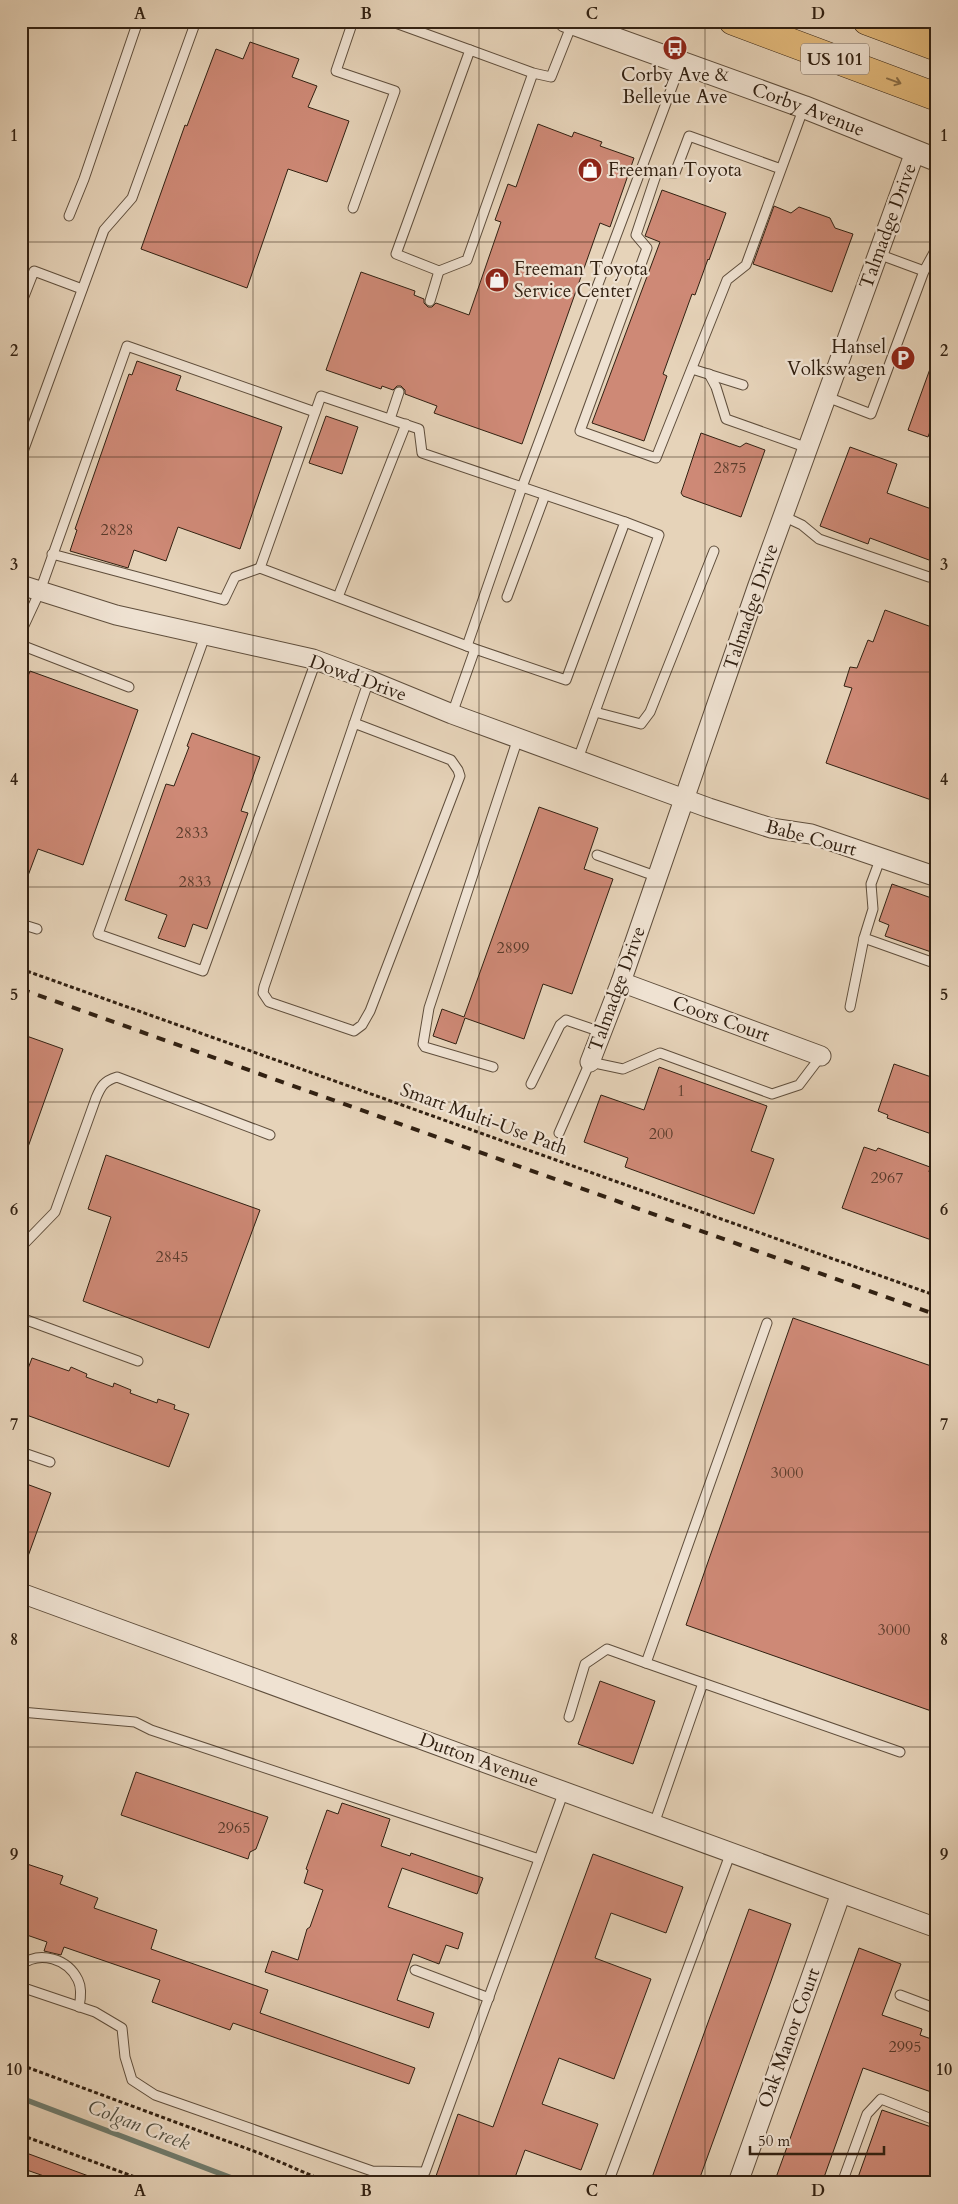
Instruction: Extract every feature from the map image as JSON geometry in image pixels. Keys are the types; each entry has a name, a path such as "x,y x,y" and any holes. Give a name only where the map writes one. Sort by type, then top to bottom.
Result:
{"highway":[{"name":"US 101","path":"733,21 937,96"},
{"name":"US 101","path":"867,21 937,47"}],"street":[{"name":"Corby Avenue","path":"569,22 804,107 937,160"},
{"name":"Talmadge Drive","path":"590,1062 621,982 783,516 828,397 914,152"},
{"name":"Dowd Drive","path":"21,585 116,615 316,661 369,680 452,714 685,799"},
{"name":"Babe Court","path":"685,799 771,828 811,834 937,877"},
{"name":"Coors Court","path":"621,982 821,1056"},
{"name":"Dutton Avenue","path":"21,1593 937,1928"},
{"name":"Oak Manor Court","path":"738,2183 841,1892"}],"lane":[{"path":"69,216 87,171 138,21"},
{"path":"21,456 104,230 132,198 196,21"},
{"path":"353,21 336,71 395,91 353,208"},
{"path":"390,21 533,73 551,77 569,22"},
{"path":"470,50 396,254 439,271 467,260 533,73"},
{"path":"452,714 471,647 522,487 681,63"},
{"path":"781,169 689,136 675,173 657,172 636,234 648,248 580,431 656,458 727,280 746,265 804,107"},
{"path":"828,397 871,414 924,271 937,247"},
{"path":"878,254 924,271"},
{"path":"21,304 34,271 82,289"},
{"path":"430,300 439,271"},
{"path":"21,632 40,591 126,346 315,412"},
{"path":"692,369 743,385"},
{"path":"708,374 716,387 726,419 808,448"},
{"path":"390,419 399,392"},
{"path":"260,568 321,396 419,429 422,453 659,535 578,759"},
{"path":"338,597 406,424"},
{"path":"508,597 545,495"},
{"path":"783,516 802,525 819,539 929,577 937,577"},
{"path":"52,554 224,600 236,577 260,568 471,647 566,680 625,522"},
{"path":"595,712 632,723 640,724 646,719 714,551"},
{"path":"205,636 98,934 203,971 316,661"},
{"path":"21,645 129,687"},
{"path":"354,723 451,760 460,776 370,1011 362,1025 354,1031 269,1002 263,994 354,723 369,680"},
{"path":"493,1067 425,1048 423,1044 430,1008 518,738"},
{"path":"598,855 658,877"},
{"path":"850,1007 864,938 873,909 871,884 880,857"},
{"path":"21,924 37,930"},
{"path":"864,938 937,964"},
{"path":"532,1084 560,1025 566,1020 602,1032"},
{"path":"559,1132 590,1062 623,1069 660,1053 772,1094 799,1085 821,1056"},
{"path":"21,1247 56,1212 96,1098 101,1086 107,1080 116,1078 270,1135"},
{"path":"21,1318 138,1361"},
{"path":"646,1663 767,1323"},
{"path":"21,1452 50,1462"},
{"path":"569,1717 585,1664 607,1649 900,1752"},
{"path":"654,1824 704,1684"},
{"path":"21,1712 135,1722 160,1733 307,1783 539,1859"},
{"path":"21,1987 95,2012 122,2028 125,2057 132,2080 154,2095 372,2171 425,2172 564,1791"},
{"path":"608,2183 731,1852"},
{"path":"21,1965 36,1958 49,1957 61,1962 72,1970 78,1981 81,1994 79,2007"},
{"path":"415,1970 489,1998"},
{"path":"900,1995 937,2009"},
{"path":"842,2183 867,2114 881,2099 937,2120"},
{"path":"21,2178 32,2183"}],"path":[{"path":"21,245 23,246 21,251"},
{"name":"Smart Multi-Use Path","path":"21,969 937,1296"},
{"path":"21,2065 259,2153 329,2183"},
{"path":"21,2135 151,2183"}],"building":[{"path":"250,42 299,59 292,77 317,86 308,107 349,121 327,182 288,169 247,288 141,249 185,125 187,126 216,49 243,59"},
{"path":"538,124 572,137 574,132 602,142 600,146 634,158 610,227 600,223 522,444 434,413 437,406 405,394 405,390 401,386 397,386 393,390 382,386 381,389 326,370 361,272 415,291 414,295 424,299 424,303 428,307 432,307 436,303 469,315 501,222 495,220 508,184 516,187"},
{"path":"662,190 726,213 695,295 692,294 663,374 667,376 644,441 592,423 660,242 645,236"},
{"path":"774,206 791,213 799,207 830,218 835,228 853,234 832,292 753,264"},
{"path":"935,355 937,356 937,412 928,437 908,430"},
{"path":"137,361 181,376 176,390 282,427 240,549 178,527 166,561 134,550 128,568 70,551 77,530 75,529 129,374 132,375"},
{"path":"326,416 358,427 342,474 309,463"},
{"path":"701,433 740,447 746,443 765,450 741,517 683,496 681,493"},
{"path":"850,447 897,464 887,493 937,511 937,563 870,538 868,544 820,526"},
{"path":"885,610 937,629 937,802 826,763 852,688 844,686 850,667 857,668 868,640 873,642"},
{"path":"30,671 138,710 83,865 38,849 23,889 21,889 21,694"},
{"path":"192,733 260,757 241,811 248,813 207,929 193,924 185,947 158,938 167,915 125,900 166,784 174,786 189,747 187,746"},
{"path":"539,807 598,828 584,869 613,879 572,994 543,984 524,1039 465,1018 456,1044 433,1036 442,1009 464,1017"},
{"path":"892,884 937,900 937,954 885,936 889,925 879,921"},
{"path":"21,1034 63,1049 23,1161 21,1160"},
{"path":"894,1064 937,1079 937,1136 887,1118 888,1115 878,1111"},
{"path":"659,1067 767,1106 751,1151 774,1159 754,1214 625,1167 628,1158 584,1142 601,1095 644,1110"},
{"path":"864,1147 876,1151 878,1148 930,1167 929,1172 937,1175 937,1242 842,1208"},
{"path":"106,1155 260,1210 209,1348 83,1301 111,1217 88,1209"},
{"path":"793,1318 937,1368 937,1713 686,1625"},
{"path":"32,1358 69,1371 71,1367 87,1374 86,1377 113,1387 114,1383 131,1390 130,1393 157,1403 158,1399 175,1405 174,1409 189,1414 169,1467 21,1413 21,1387"},
{"path":"21,1482 51,1493 23,1570 21,1570"},
{"path":"600,1681 655,1701 633,1764 578,1744"},
{"path":"136,1772 268,1817 256,1849 250,1852 248,1859 121,1815"},
{"path":"342,1803 390,1819 381,1846 410,1856 411,1853 483,1878 477,1894 402,1868 388,1907 463,1933 458,1949 446,1945 439,1964 413,1954 397,2000 434,2013 429,2028 265,1972 272,1951 298,1960 307,1929 310,1927 323,1890 304,1883 308,1870 306,1869 327,1810 338,1814"},
{"path":"593,1854 683,1887 666,1933 611,1913 595,1958 651,1979 614,2079 559,2058 542,2104 598,2124 581,2170 525,2150 513,2183 454,2183 436,2176 458,2114 493,2127"},
{"path":"21,1862 63,1876 60,1884 98,1898 94,1908 157,1930 151,1949 268,1990 260,2013 415,2068 409,2084 233,2023 230,2030 152,2002 160,1980 64,1947 61,1955 44,1951 47,1942 21,1933"},
{"path":"749,1909 791,1924 771,1981 698,2183 650,2183"},
{"path":"859,1948 901,1964 882,2015 922,2029 920,2035 937,2041 937,2094 863,2068 822,2183 774,2183"},
{"path":"882,2110 937,2129 937,2183 856,2183"},
{"path":"21,2151 102,2181 102,2183 64,2183 21,2168"}],"waterway":[{"name":"Colgan Creek","path":"21,2098 245,2183"}],"railway":[{"path":"21,989 937,1315"}],"place":[{"name":"Corby Ave & Bellevue Ave","path":"675,48"},
{"name":"Freeman Toyota","path":"590,170"},
{"name":"Freeman Toyota Service Center","path":"497,280"},
{"name":"Hansel Volkswagen","path":"903,358"}]}
